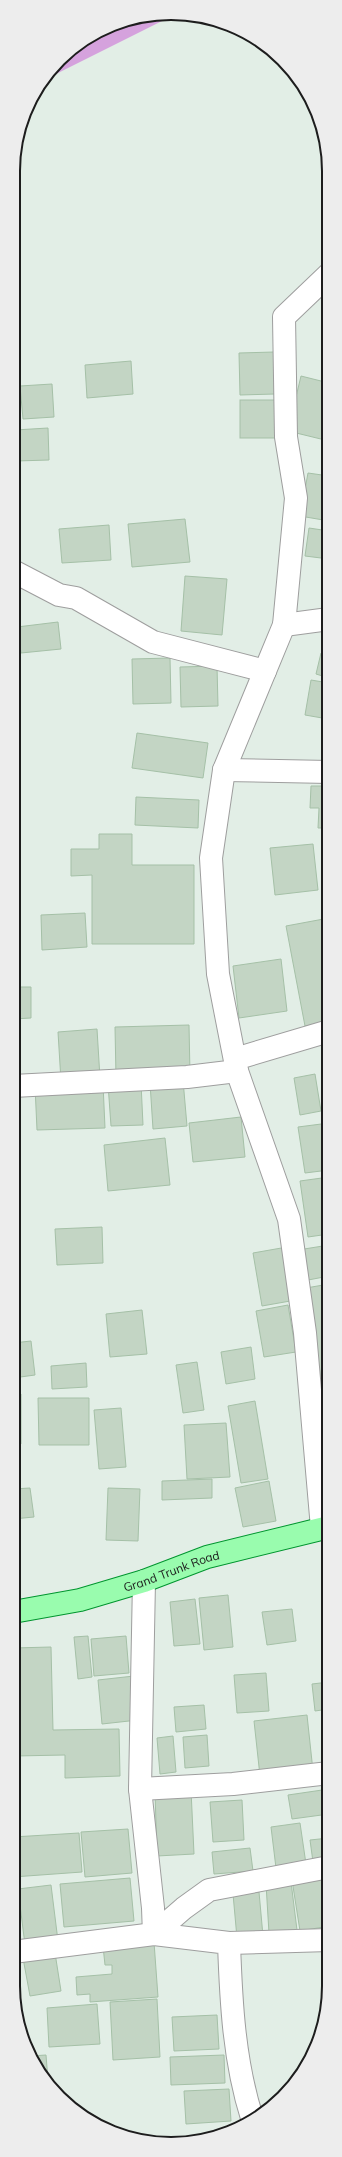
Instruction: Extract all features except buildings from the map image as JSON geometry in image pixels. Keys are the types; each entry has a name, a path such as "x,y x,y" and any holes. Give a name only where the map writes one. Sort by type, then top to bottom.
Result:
{"main road":[{"name":"Grand Trunk Road","path":"20,1611 80,1600 144,1581 207,1557 322,1529"}],"street":[{"path":"322,281 284,317 286,437 296,498 284,625 224,770 211,858 218,974 236,1065 289,1219 305,1333 322,1499"},
{"path":"20,575 59,595 76,598 153,642 265,671"},
{"path":"284,625 322,620"},
{"path":"224,770 322,772"},
{"path":"20,1086 188,1077 236,1065 322,1034"},
{"path":"144,1581 140,1789 153,1908 154,1934"},
{"path":"140,1789 233,1784 322,1774"},
{"path":"154,1934 184,1908 209,1890 322,1868"},
{"path":"20,1951 154,1934 229,1943 322,1940"},
{"path":"229,1943 231,2003 236,2050 246,2099 251,2114"}],"shaded area":[{"path":"164,20 54,75 71,57 87,45 113,31 132,25"}]}
